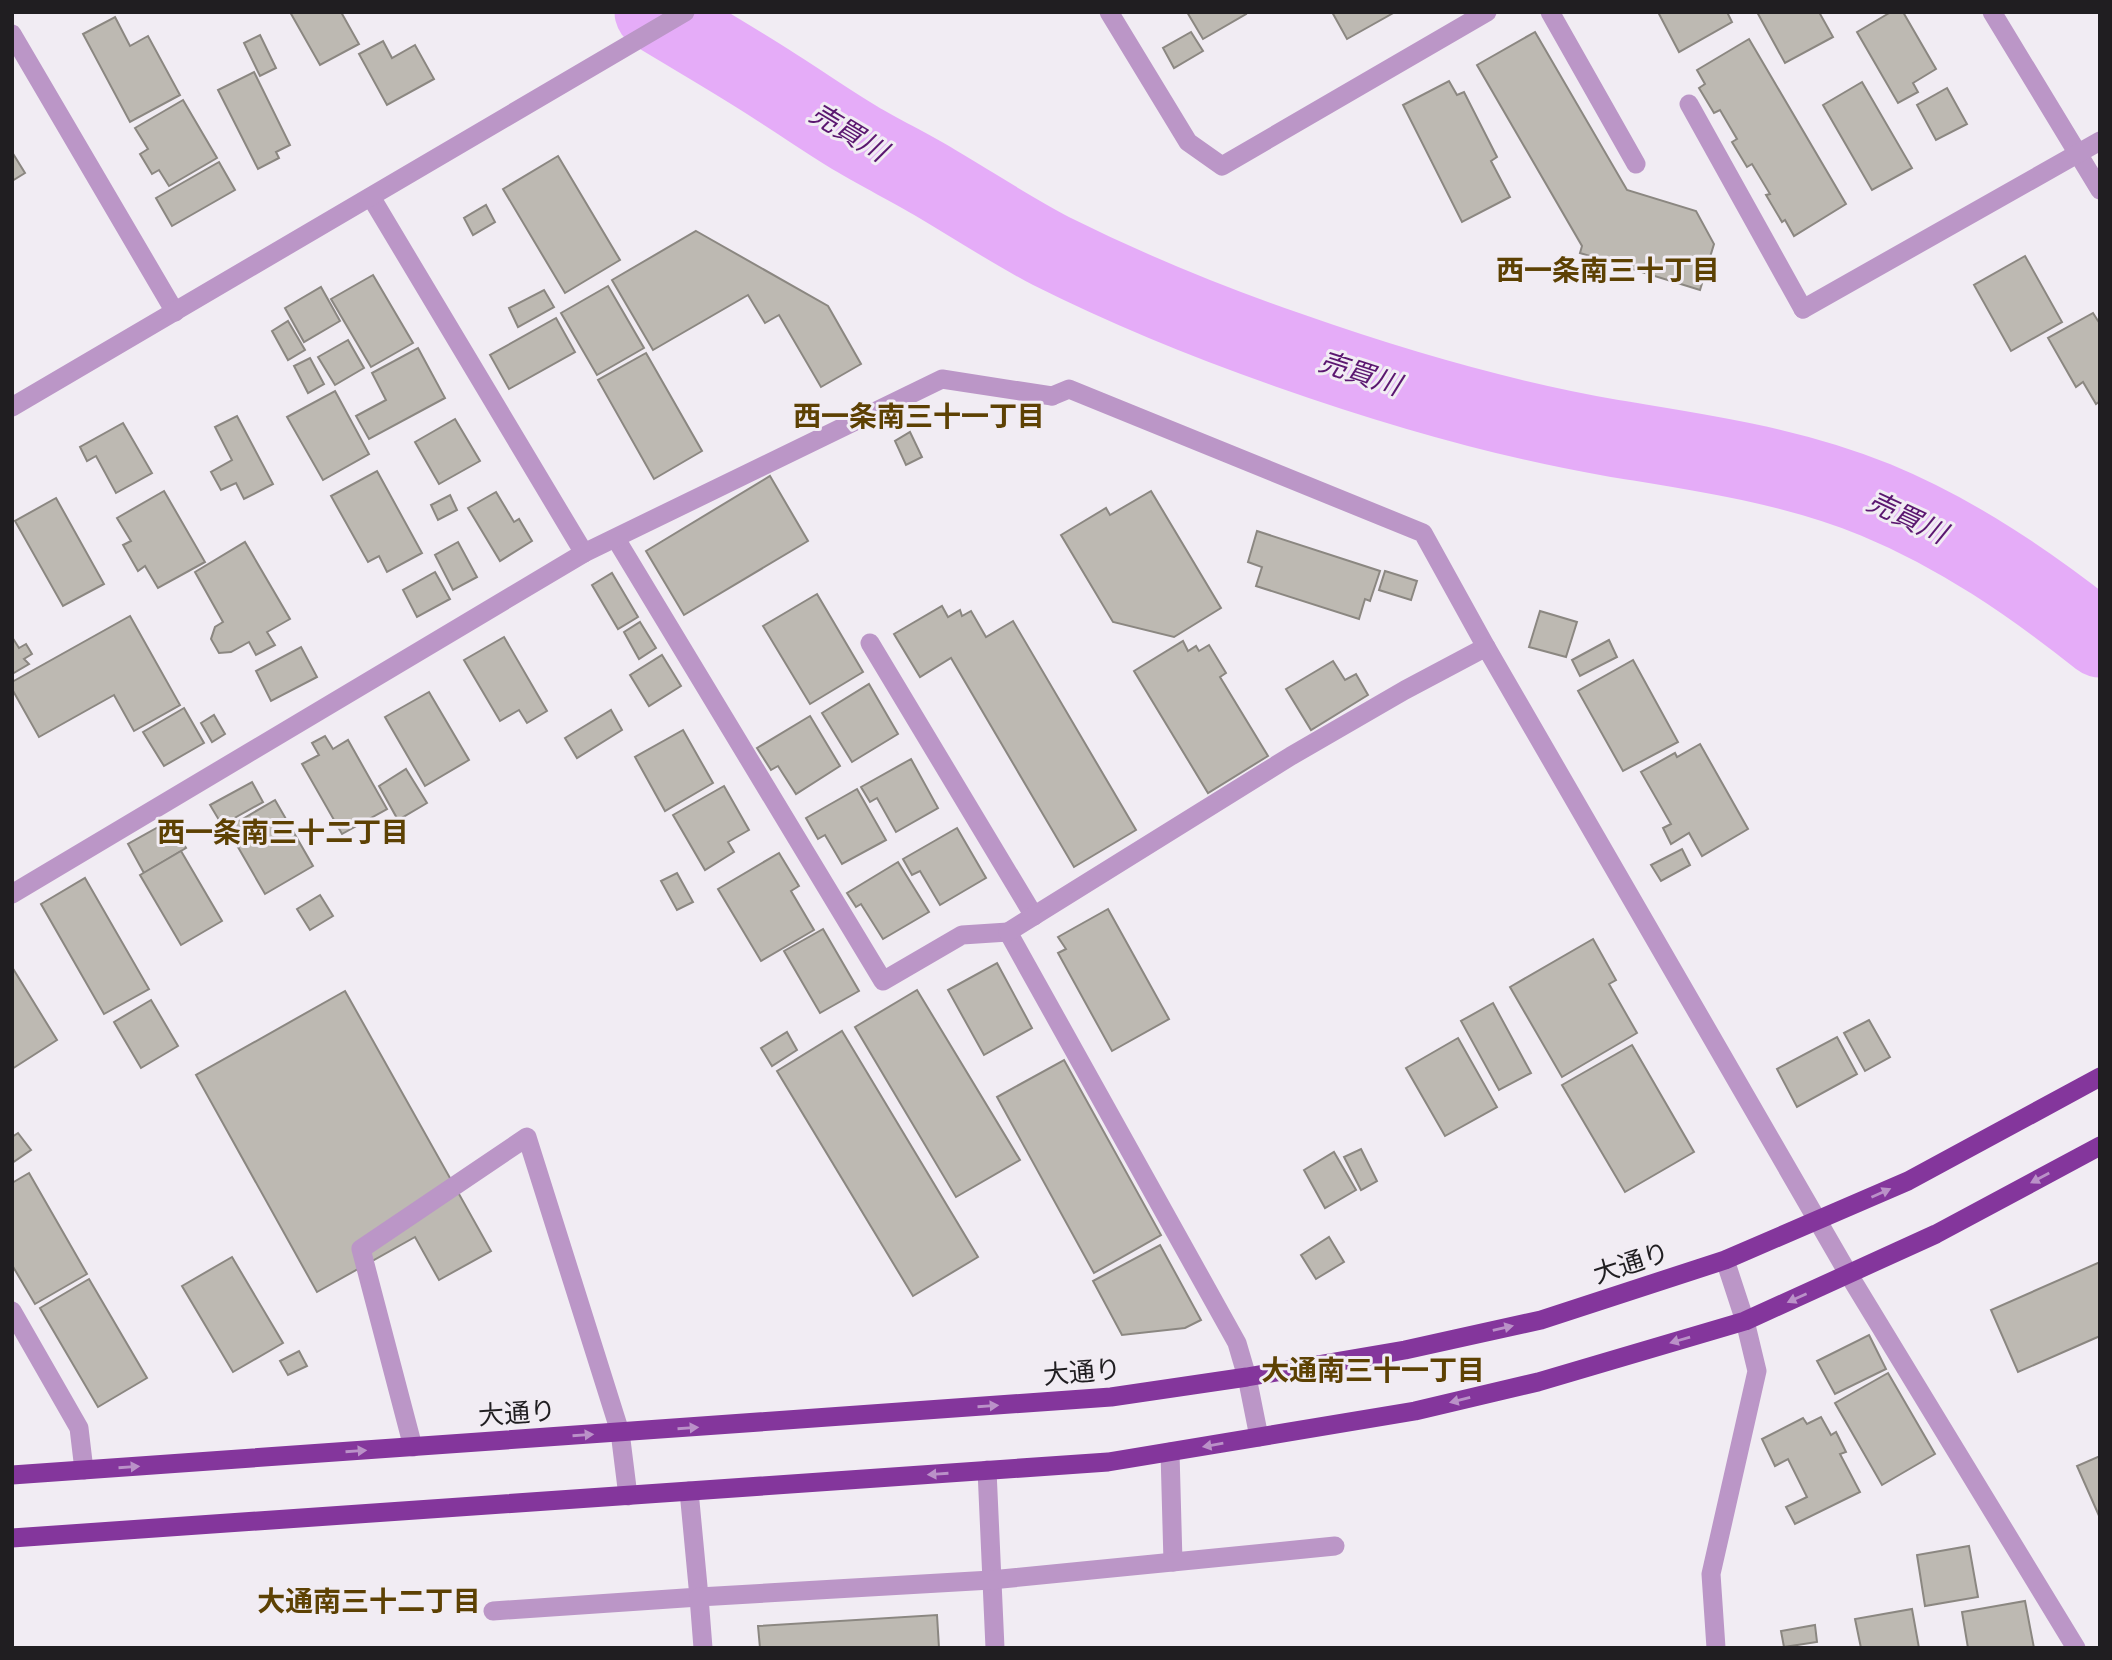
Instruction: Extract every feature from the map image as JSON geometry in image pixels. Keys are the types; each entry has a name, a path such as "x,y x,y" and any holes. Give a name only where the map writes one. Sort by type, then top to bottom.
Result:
{"highway":[{"name":"大通り","path":"12,1475 1111,1397 1405,1350 1541,1320 1725,1260 1908,1181 2100,1077"},
{"path":"12,1538 1108,1462 1415,1411 1538,1382 1745,1321 1936,1234 2100,1146"}],"street":[{"path":"12,407 685,12"},
{"path":"1109,12 1188,142 1222,166 1488,12"},
{"path":"1550,12 1636,164"},
{"path":"1992,12 2100,190"},
{"path":"12,34 175,313"},
{"path":"1689,104 1803,309 2100,141"},
{"path":"372,197 584,553"},
{"path":"12,894 584,553 942,379 1052,397 1069,389 1423,533 1486,647 1849,1275 2076,1648"},
{"path":"616,539 883,981 962,935 1008,932 1291,756 1486,647"},
{"path":"870,643 1034,916"},
{"path":"1008,932 1237,1343 1259,1437"},
{"path":"413,1447 361,1249 527,1137 620,1432 628,1496"},
{"path":"1716,1648 1711,1574 1758,1371 1725,1260"},
{"path":"12,1311 79,1428 84,1470"},
{"path":"1170,1452 1173,1562"},
{"path":"987,1470 995,1648"},
{"path":"689,1492 703,1648"},
{"path":"493,1611 991,1580 1335,1546"}],"building":[{"path":"290,12 341,12 359,44 320,65"},
{"path":"1187,12 1245,12 1246,14 1203,39"},
{"path":"1332,12 1395,12 1347,39"},
{"path":"1658,12 1727,12 1732,22 1679,52"},
{"path":"1757,12 1819,12 1833,37 1785,63"},
{"path":"1891,12 1903,12 1936,69 1913,83 1918,92 1898,103 1857,32"},
{"path":"115,17 130,46 148,36 180,95 130,122 83,34"},
{"path":"1191,32 1203,51 1174,68 1163,48"},
{"path":"1535,32 1627,190 1696,211 1714,244 1700,290 1580,253 1582,246 1477,65"},
{"path":"260,35 276,68 260,76 244,43"},
{"path":"1749,39 1846,204 1794,236 1766,195 1770,194 1752,164 1747,167 1732,142 1737,139 1720,110 1714,113 1699,88 1705,84 1697,70"},
{"path":"383,41 392,58 415,45 434,79 387,105 359,54"},
{"path":"254,72 290,145 276,152 279,158 258,169 218,90"},
{"path":"1449,81 1457,95 1464,92 1497,157 1491,161 1510,197 1462,222 1403,105"},
{"path":"1862,82 1912,168 1872,190 1823,105"},
{"path":"1947,88 1967,124 1936,140 1917,105"},
{"path":"183,100 217,158 169,186 159,170 152,174 140,154 148,149 135,128"},
{"path":"12,152 25,173 12,181"},
{"path":"558,156 620,260 565,293 503,189"},
{"path":"219,162 235,190 172,226 156,198"},
{"path":"486,205 495,222 473,235 464,218"},
{"path":"696,231 828,306 861,364 821,387 779,315 765,323 748,295 653,350 612,280"},
{"path":"2025,256 2062,322 2011,351 1974,285"},
{"path":"373,275 413,343 371,367 331,299"},
{"path":"608,286 644,348 597,375 561,313"},
{"path":"321,287 340,321 304,342 285,308"},
{"path":"544,290 554,307 518,327 509,308"},
{"path":"2093,313 2100,324 2100,401 2096,404 2083,382 2076,387 2048,338"},
{"path":"556,318 575,352 509,389 490,355"},
{"path":"288,321 305,350 288,360 272,331"},
{"path":"348,340 364,368 335,385 318,357"},
{"path":"418,348 445,398 369,439 356,416 386,400 372,373"},
{"path":"646,353 702,451 654,479 598,380"},
{"path":"310,358 324,384 308,393 294,366"},
{"path":"335,391 369,454 323,480 287,417"},
{"path":"237,416 273,484 244,499 236,483 221,490 211,472 232,460 215,427"},
{"path":"455,419 480,461 439,484 415,442"},
{"path":"123,423 152,473 116,493 96,456 87,461 80,447"},
{"path":"910,432 922,457 906,465 895,441"},
{"path":"377,471 422,553 387,572 379,556 368,562 331,496"},
{"path":"770,476 808,541 684,615 646,551"},
{"path":"164,491 205,562 158,588 145,566 138,571 123,545 131,541 117,518"},
{"path":"1151,491 1221,608 1174,637 1113,622 1061,535 1106,508 1110,515"},
{"path":"496,492 514,522 519,519 532,541 500,561 468,508"},
{"path":"450,495 457,510 438,520 431,505"},
{"path":"56,498 104,584 63,606 15,521"},
{"path":"1257,531 1380,571 1370,601 1365,599 1359,619 1256,586 1262,567 1248,562"},
{"path":"245,542 290,619 267,632 275,645 256,655 249,642 231,652 219,653 211,639 215,627 223,622 195,572"},
{"path":"458,542 477,577 453,590 435,555"},
{"path":"1385,571 1417,581 1411,600 1379,590"},
{"path":"435,572 450,599 417,617 403,590"},
{"path":"612,573 638,617 618,629 592,585"},
{"path":"817,594 863,672 810,704 763,626"},
{"path":"942,606 948,617 960,610 962,616 971,611 986,637 1013,621 1136,830 1074,867 951,658 920,677 894,634"},
{"path":"1540,611 1577,622 1566,657 1529,647"},
{"path":"130,616 180,705 134,731 114,695 39,737 12,689 12,682"},
{"path":"640,622 656,648 639,659 624,632"},
{"path":"12,637 19,648 26,644 32,654 24,659 29,664 12,674"},
{"path":"504,637 547,711 527,723 519,710 500,721 464,660"},
{"path":"1609,640 1617,657 1580,676 1572,660"},
{"path":"1183,641 1188,651 1196,646 1199,651 1209,645 1226,673 1220,677 1268,756 1208,793 1134,671"},
{"path":"301,647 317,677 271,701 256,671"},
{"path":"662,655 681,686 649,706 630,675"},
{"path":"1633,660 1678,742 1623,771 1578,691"},
{"path":"1333,661 1345,680 1356,674 1368,695 1311,730 1286,689"},
{"path":"869,684 898,734 852,762 822,713"},
{"path":"429,692 469,760 425,786 385,717"},
{"path":"184,708 204,743 164,766 143,732"},
{"path":"611,710 622,730 577,758 565,738"},
{"path":"214,715 225,734 212,742 201,723"},
{"path":"810,716 840,766 796,794 778,766 771,770 757,748"},
{"path":"683,730 713,783 665,811 635,757"},
{"path":"325,736 333,749 348,740 387,809 342,834 302,764 319,755 312,743"},
{"path":"1700,744 1748,829 1702,856 1689,833 1671,844 1663,828 1671,824 1641,772 1675,753 1677,757"},
{"path":"911,759 938,808 896,832 877,798 870,802 861,787"},
{"path":"406,769 427,803 398,820 379,786"},
{"path":"252,782 263,802 222,825 210,805"},
{"path":"724,786 749,830 728,842 734,852 705,870 673,815"},
{"path":"857,789 886,840 842,864 825,835 818,839 806,818"},
{"path":"275,800 313,866 265,894 227,828"},
{"path":"169,821 186,848 144,873 128,844"},
{"path":"957,828 986,878 940,905 920,871 912,875 903,859"},
{"path":"1682,849 1690,865 1661,881 1651,865"},
{"path":"181,851 222,921 181,945 140,875"},
{"path":"779,853 799,886 791,891 814,930 761,961 718,889"},
{"path":"898,862 929,912 883,939 861,904 856,907 847,893"},
{"path":"677,873 693,902 677,910 661,881"},
{"path":"85,878 149,989 104,1014 41,904"},
{"path":"320,895 333,916 310,930 297,909"},
{"path":"1108,909 1169,1019 1112,1051 1058,953 1066,949 1058,937"},
{"path":"823,929 859,991 820,1013 784,951"},
{"path":"1593,939 1616,980 1609,984 1637,1033 1562,1077 1510,987"},
{"path":"997,963 1032,1028 984,1055 948,990"},
{"path":"12,967 57,1040 12,1069"},
{"path":"917,990 1020,1160 956,1197 855,1027"},
{"path":"345,991 491,1251 439,1280 415,1237 317,1292 196,1075"},
{"path":"151,1000 178,1046 141,1068 114,1022"},
{"path":"1493,1003 1531,1073 1499,1090 1461,1021"},
{"path":"1869,1020 1890,1057 1865,1071 1844,1033"},
{"path":"842,1031 978,1257 913,1296 777,1071"},
{"path":"787,1032 797,1050 772,1066 761,1048"},
{"path":"1837,1037 1857,1074 1797,1107 1777,1069"},
{"path":"1458,1038 1497,1107 1445,1136 1406,1068"},
{"path":"1632,1045 1694,1152 1625,1192 1562,1085"},
{"path":"1064,1060 1161,1235 1094,1273 997,1097"},
{"path":"18,1133 31,1150 12,1163 12,1137"},
{"path":"1361,1149 1377,1181 1361,1190 1344,1157"},
{"path":"1334,1152 1356,1190 1325,1208 1304,1170"},
{"path":"29,1173 87,1274 35,1304 12,1265 12,1183"},
{"path":"1329,1237 1344,1262 1316,1279 1301,1255"},
{"path":"1160,1245 1201,1320 1185,1328 1122,1335 1093,1281"},
{"path":"232,1257 283,1343 233,1372 182,1286"},
{"path":"2100,1262 2100,1336 2018,1372 1991,1310"},
{"path":"89,1279 147,1378 98,1407 40,1308"},
{"path":"1869,1335 1886,1369 1835,1394 1817,1361"},
{"path":"299,1351 307,1366 288,1375 280,1361"},
{"path":"1888,1373 1935,1454 1882,1485 1835,1403"},
{"path":"1821,1417 1831,1435 1836,1432 1846,1452 1840,1454 1860,1492 1795,1524 1786,1507 1807,1497 1788,1459 1775,1466 1762,1439 1803,1418 1807,1424"},
{"path":"2100,1456 2100,1518 2077,1466"},
{"path":"1969,1546 1978,1597 1925,1606 1917,1555"},
{"path":"2025,1601 2034,1648 1968,1648 1962,1612"},
{"path":"1912,1609 1919,1648 1861,1648 1855,1619"},
{"path":"937,1615 939,1648 760,1648 758,1626"},
{"path":"1815,1625 1817,1642 1784,1647 1781,1631"}],"waterway":[{"name":"売買川","path":"653,12 857,139 925,176 1021,235 1138,292 1288,350 1448,401 1571,430 1746,461 1844,488 1906,513 1965,544 2020,580 2100,639"}],"district":[{"name":"西一条南三十丁目","path":"1608,270"},
{"name":"西一条南三十一丁目","path":"919,416"},
{"name":"西一条南三十二丁目","path":"283,832"},
{"name":"大通南三十一丁目","path":"1373,1370"},
{"name":"大通南三十二丁目","path":"369,1601"}]}
